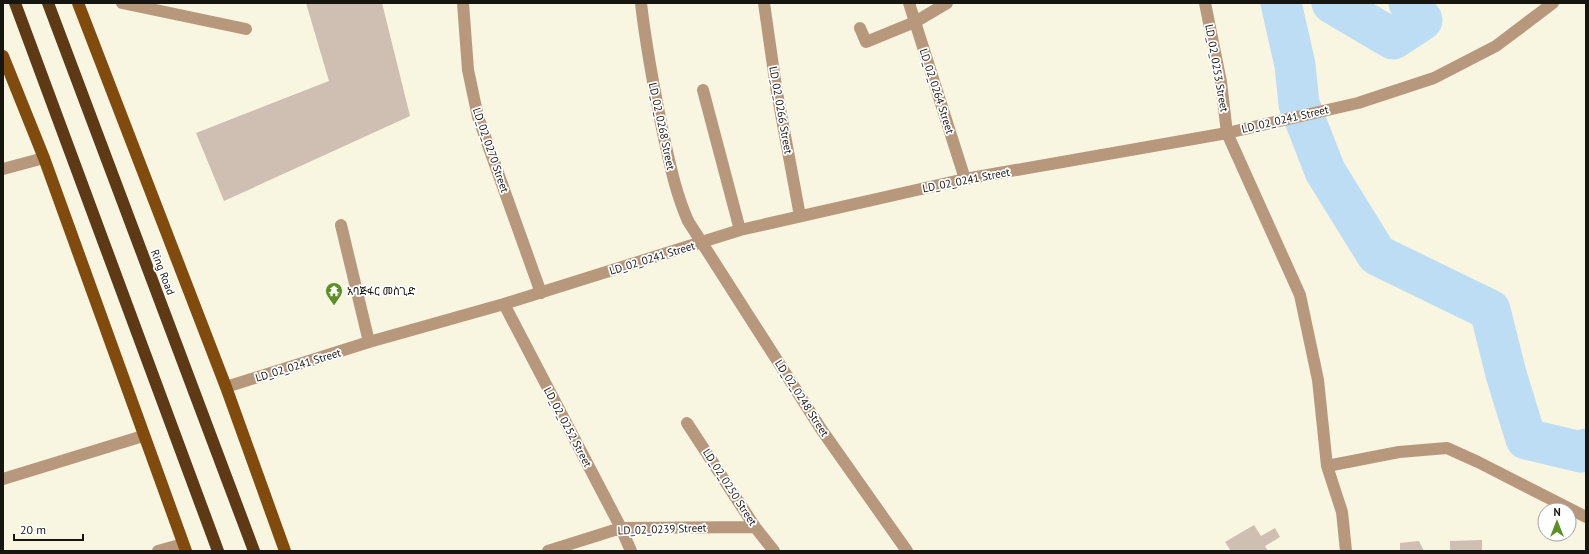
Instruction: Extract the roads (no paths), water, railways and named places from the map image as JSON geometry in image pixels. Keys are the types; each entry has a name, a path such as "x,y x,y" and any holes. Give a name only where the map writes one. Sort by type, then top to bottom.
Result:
{"highway":[{"path":"15,3 218,551"},
{"name":"Ring Road","path":"48,3 254,551"}],"main road":[{"path":"78,3 226,387 285,551"},
{"path":"3,56 44,158 184,547"}],"street":[{"path":"122,3 246,29"},
{"name":"LD_02_0270 Street","path":"463,3 468,70 478,117 540,293"},
{"name":"LD_02_0268 Street","path":"641,3 648,59 677,197 688,221 702,242"},
{"name":"LD_02_0266 Street","path":"764,3 776,87 800,216"},
{"name":"LD_02_0264 Street","path":"909,3 965,179"},
{"path":"860,28 866,42 915,22 947,3"},
{"name":"LD_02_0253 Street","path":"1205,3 1221,82 1227,133 1300,295 1318,380 1328,466 1342,512 1346,551"},
{"name":"LD_02_0241 Street","path":"226,387 369,342 504,304 740,230 965,179 1227,133 1358,103 1434,78 1489,50 1553,3"},
{"path":"703,90 740,230"},
{"path":"3,169 44,158"},
{"path":"341,225 369,342"},
{"name":"LD_02_0248 Street","path":"702,242 821,429 907,551"},
{"name":"LD_02_0252 Street","path":"504,304 621,528 631,551"},
{"name":"LD_02_0250 Street","path":"687,423 755,527 774,551"},
{"path":"3,479 143,436"},
{"path":"1328,466 1399,452 1447,448 1586,516"},
{"name":"LD_02_0239 Street","path":"548,551 621,528 755,527"},
{"path":"158,551 184,547"}],"waterway":[{"path":"1281,3 1295,65 1299,104 1325,171 1377,255 1490,310 1506,374 1526,439 1581,452 1586,449"},
{"path":"1332,3 1393,39 1422,20 1409,3"}],"place":[{"name":"አባጅፋር መስጊድ","path":"334,306"}]}
